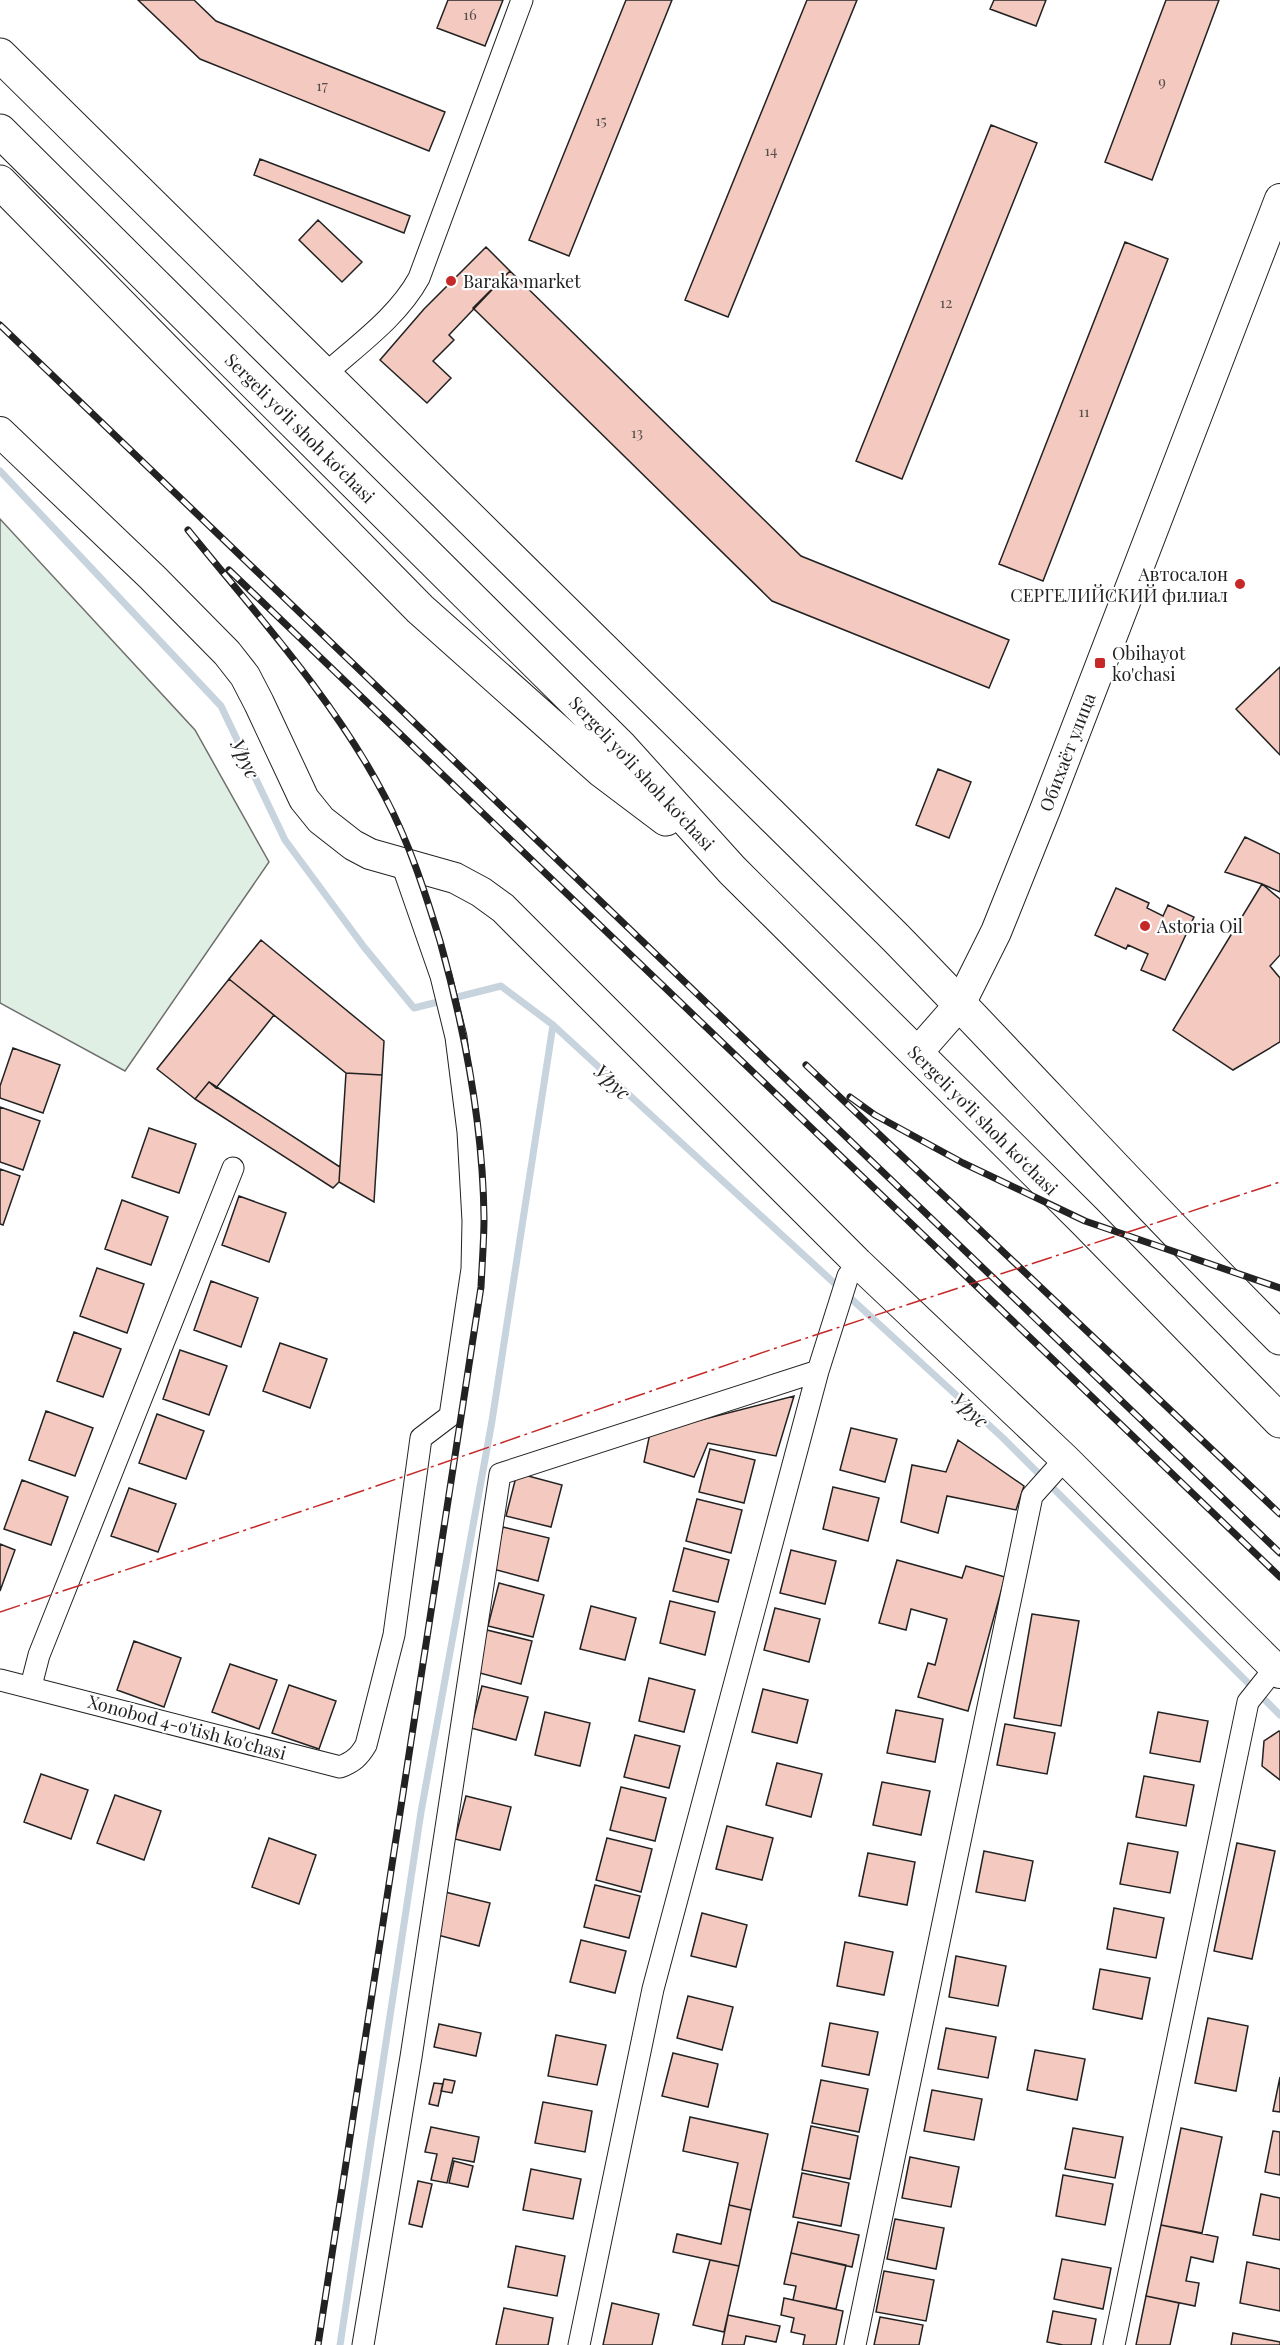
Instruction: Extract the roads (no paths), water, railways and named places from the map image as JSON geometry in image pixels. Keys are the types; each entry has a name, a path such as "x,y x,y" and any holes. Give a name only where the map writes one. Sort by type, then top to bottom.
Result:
{"main road":[{"path":"0,55 960,1004 1191,1248 1280,1338"},
{"name":"Sergeli yo‘li shoh ko‘chasi","path":"0,131 621,747 732,870 1085,1221 1280,1421"},
{"path":"0,182 420,609 601,770 732,870"}],"street":[{"path":"323,376 394,312 412,290 522,0"},
{"name":"Обихаёт улица","path":"917,1053 960,1004 992,940 1280,199"},
{"path":"0,432 152,577 227,653 245,676 304,799 321,820 353,846 377,857 455,879 481,892 503,908 848,1282 1065,1459 1278,1671 1248,1702 1114,2345"},
{"name":"Xonobod 4-o'tish ko'chasi","path":"0,1680 31,1686 340,1767 351,1763 366,1745 394,1635 421,1438 450,1416 472,1269 471,1172 456,1036 441,976 402,864"},
{"path":"31,1686 39,1655 233,1168"},
{"path":"579,2345 653,1989 818,1371 848,1282"},
{"path":"363,2345 411,2057 500,1474 818,1371"},
{"path":"855,2345 1032,1497 1065,1459"}],"waterway":[{"name":"Урус","path":"0,471 221,706 285,840 364,947 414,1008 501,986 553,1025 1003,1438 1280,1715"},
{"path":"340,2345 421,1812 492,1421 553,1025"}],"railway":[{"path":"0,325 1280,1553"},
{"path":"188,530 318,692 365,761 402,832 440,941 457,1009 471,1078 483,1183 484,1227 481,1287 318,2345"},
{"path":"229,570 1280,1577"},
{"path":"806,1065 1280,1514"},
{"path":"850,1097 875,1115 963,1163 1085,1221 1280,1288"}],"place":[{"name":"Baraka market","path":"451,281"},
{"name":"Автосалон СЕРГЕЛИЙСКИЙ филиал","path":"1240,584"},
{"name":"Obihayot ko'chasi","path":"1100,663"},
{"name":"Astoria Oil","path":"1145,926"}]}
